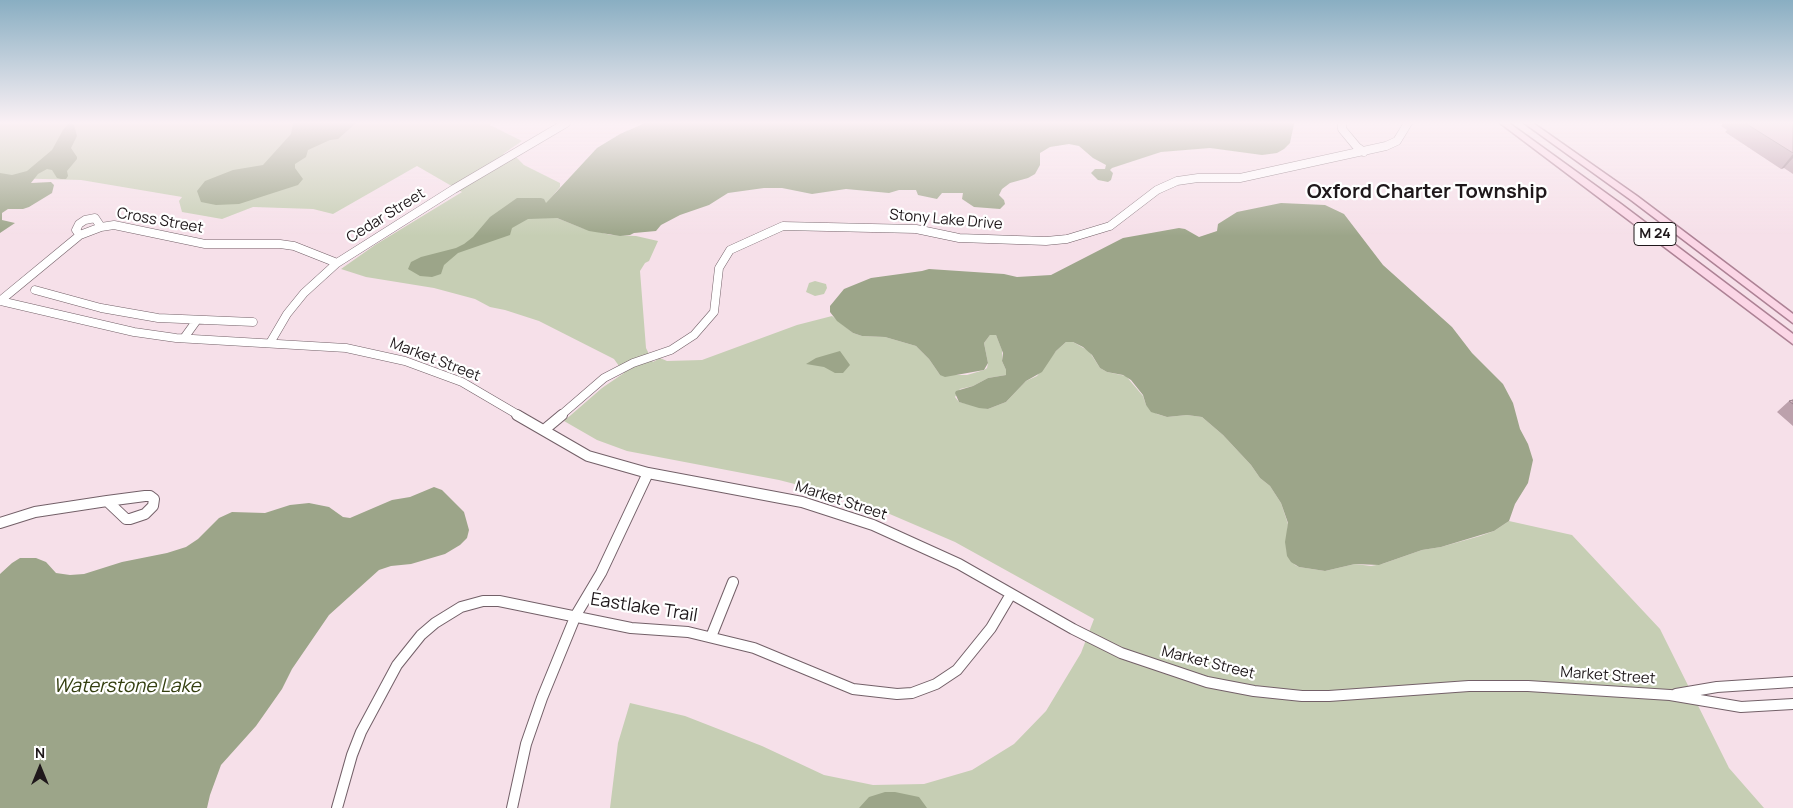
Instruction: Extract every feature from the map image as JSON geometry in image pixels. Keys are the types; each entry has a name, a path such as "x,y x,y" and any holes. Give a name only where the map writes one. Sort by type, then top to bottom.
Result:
{"main road":[{"name":"M 24","path":"1556,161 1793,340"},
{"name":"M 24","path":"1582,161 1793,319"},
{"path":"1588,184 1605,187 1614,183"},
{"path":"1630,215 1639,210 1662,220"}],"street":[{"name":"Cedar Street","path":"270,343 287,314 304,293 337,263 502,161"},
{"name":"Stony Lake Drive","path":"544,430 604,378 633,363 672,350 694,335 714,312 719,268 730,250 783,226 916,229 959,238 1046,241 1068,239 1110,226 1157,190 1177,181 1198,178 1240,178 1322,161"},
{"name":"Cross Street","path":"0,301 80,235 101,227 126,226 205,244 280,244 310,251 337,263"},
{"path":"35,290 77,302 158,318 253,322"},
{"name":"Market Street","path":"0,301 134,332 184,338 346,348 405,361 462,382 588,456 648,473 802,502 850,517 916,543 1073,629 1121,653 1185,676 1254,691 1329,696 1469,686 1528,686 1670,695 1741,707 1793,704"},
{"path":"60,316 77,302"},
{"path":"184,338 197,320"},
{"path":"512,808 526,744 576,615 601,573 648,473"},
{"path":"0,523 35,512 107,501"},
{"path":"711,637 733,582"},
{"name":"Eastlake Trail","path":"337,808 352,755 373,706 408,649 435,623 461,607 491,600 576,615 631,628 667,630 711,637 754,648 852,688 897,694 912,693 936,684 957,670 991,628 1011,594"},
{"name":"Market Street","path":"1670,695 1717,687 1793,682"}],"shaded area":[{"path":"0,161 520,161 524,165 560,183 560,187 546,204 557,218 582,228 611,235 636,236 658,241 649,261 645,263 640,271 646,348 653,362 660,358 667,361 702,360 797,325 832,316 853,333 862,336 885,337 916,346 929,359 940,375 967,375 987,368 988,363 984,343 993,334 996,335 1002,350 1002,361 1006,375 988,378 973,386 960,389 955,397 959,402 988,409 1006,402 1026,381 1037,376 1056,351 1066,342 1073,342 1089,351 1100,368 1107,372 1126,376 1143,396 1146,405 1157,414 1167,417 1187,415 1202,417 1223,435 1251,465 1260,478 1270,486 1281,503 1288,524 1286,549 1295,565 1299,567 1325,571 1355,564 1371,566 1382,564 1422,550 1441,547 1480,536 1494,531 1509,521 1572,535 1660,629 1729,768 1764,808 610,808 618,743 630,703 685,716 762,746 824,775 873,785 924,784 972,770 1014,744 1046,711 1081,653 1094,619 955,542 878,509 834,494 779,480 627,451 597,440 564,421 602,388 624,373 614,359 539,321 490,307 475,299 434,288 366,277 341,269 375,245 462,192 417,166 333,214 313,209 253,207 222,219 182,212 179,201 182,197 81,180 5,178 0,182"},
{"path":"815,281 826,284 827,288 824,294 815,296 806,292 809,283"}],"water":[{"path":"39,161 76,161 67,171 68,176 66,179 57,178 52,170 47,169 38,174 31,183 51,182 54,185 52,193 29,207 8,209 2,213 2,220 15,223 0,233 0,173 12,175 27,171"},
{"path":"267,161 300,161 295,164 295,168 303,179 298,185 239,204 216,205 201,202 197,191 205,181 233,170 263,165"},
{"path":"585,161 1040,161 1040,165 1035,174 1010,183 1002,189 999,195 1005,204 1000,209 974,207 962,199 963,193 942,193 937,199 918,195 916,190 899,190 889,193 846,189 812,194 782,188 764,188 728,193 709,205 680,215 661,225 656,231 630,235 620,236 589,231 557,218 528,219 512,228 510,235 458,253 444,265 441,274 432,277 420,276 408,269 411,262 421,257 456,248 464,244 473,237 490,217 517,198 541,198 546,203"},
{"path":"1098,161 1134,161 1112,168 1110,170 1113,173 1111,180 1108,182 1098,180 1091,173 1095,169 1105,169 1106,165"},
{"path":"1281,203 1325,205 1344,214 1383,265 1452,327 1472,353 1503,384 1513,403 1520,429 1528,444 1533,460 1528,483 1515,504 1509,521 1494,531 1441,547 1422,550 1379,565 1355,564 1325,571 1299,567 1291,562 1287,556 1285,542 1288,523 1281,503 1270,486 1260,478 1251,465 1223,435 1202,417 1187,415 1167,417 1151,412 1146,405 1143,395 1131,380 1123,375 1107,372 1100,368 1092,355 1083,347 1073,342 1066,342 1056,351 1042,372 1026,381 1006,402 988,409 979,408 959,402 955,393 988,378 1006,375 1002,361 1003,353 996,335 990,335 984,343 988,363 984,370 945,377 940,375 929,359 916,346 885,337 862,336 853,333 837,321 830,312 830,306 844,289 871,278 929,269 1004,274 1017,277 1051,275 1123,238 1179,228 1185,229 1199,237 1217,231 1218,224 1237,212"},
{"path":"840,351 850,365 843,373 835,373 824,367 806,364 816,358"},
{"name":"Waterstone Lake","path":"434,487 442,490 464,512 469,530 467,538 460,545 445,554 411,564 391,566 379,570 329,615 256,726 221,765 207,808 0,808 0,574 12,563 20,558 36,558 46,562 56,573 84,574 122,562 167,553 186,547 198,539 219,518 232,512 265,513 290,505 309,503 329,507 343,517 350,518 392,500 410,497"},
{"path":"885,792 919,797 927,808 859,808 869,797"}],"district":[{"name":"Oxford Charter Township","path":"1427,192"}]}
